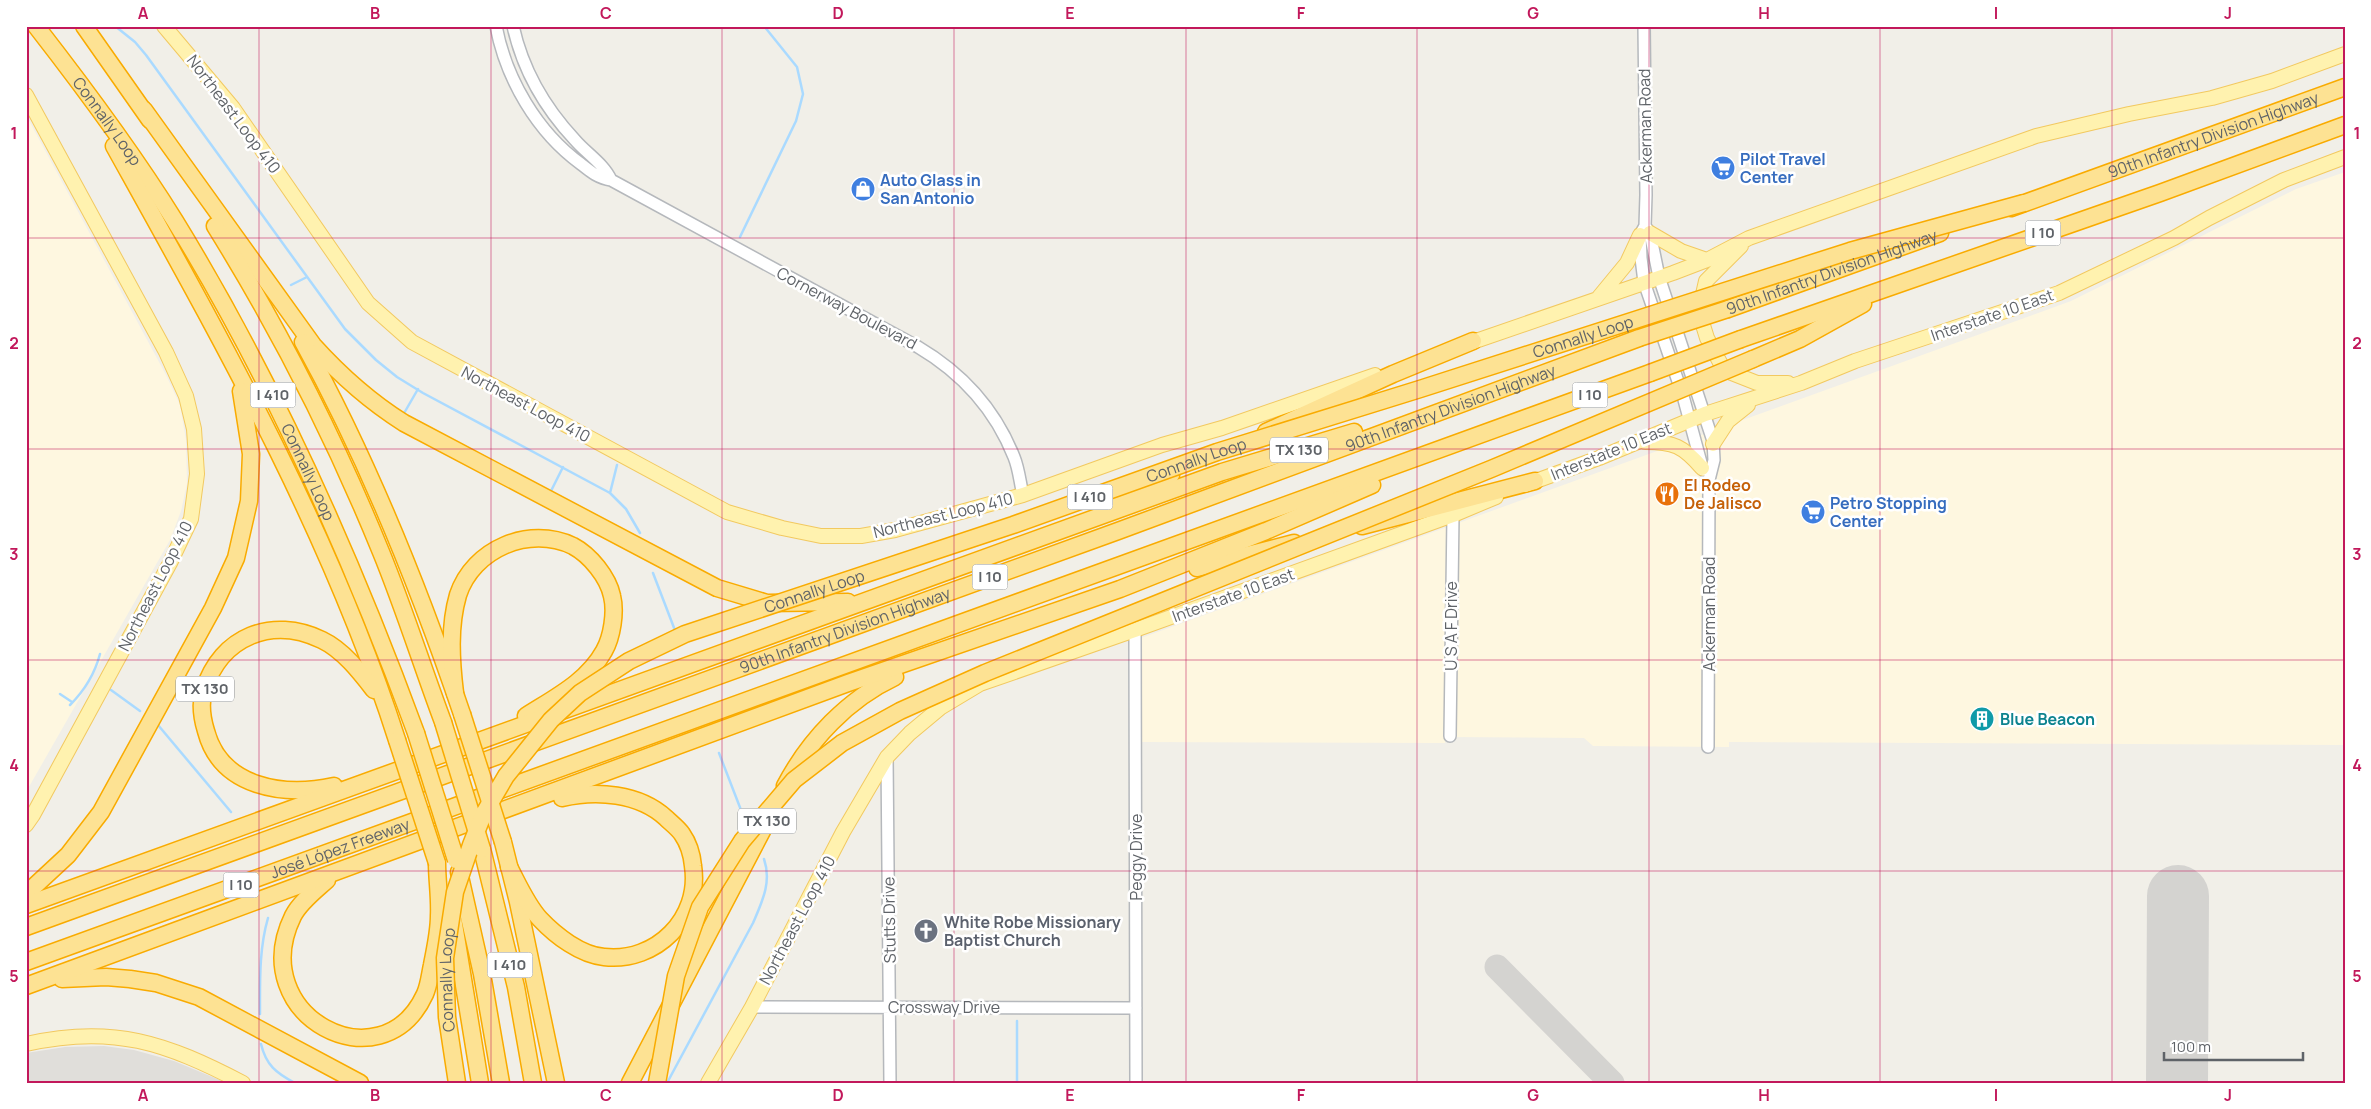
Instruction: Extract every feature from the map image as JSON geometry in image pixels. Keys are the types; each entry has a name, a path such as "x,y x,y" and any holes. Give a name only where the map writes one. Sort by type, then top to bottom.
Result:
{"highway":[{"name":"Connally Loop","path":"36,26 131,154 232,318 273,395 377,625 416,733 456,860 482,974 500,1083"},
{"name":"Connally Loop","path":"84,26 144,110 245,273 331,437 382,553 443,722 482,848 516,986 533,1083"},
{"path":"2140,162 2345,77"},
{"path":"79,82 236,367 326,553 390,717"},
{"name":"90th Infantry Division Highway","path":"26,927 1118,531 1639,338 1728,309 2345,87"},
{"path":"144,110 274,290 326,358 360,393 379,407 404,423 717,588 768,603 850,602 880,595"},
{"name":"90th Infantry Division Highway","path":"456,808 944,628 1530,418 1741,339 2345,125"},
{"name":"Connally Loop","path":"457,1083 447,1017 445,958 455,892 483,815 506,776 551,720 580,693 629,661 685,634 1013,525 1217,452 1850,251 2024,203"},
{"path":"657,1083 676,976 700,907 742,841 794,780 842,743 900,711 985,672 1491,469 1800,339 1902,283"},
{"path":"274,290 318,370 362,461 425,608 455,692 503,842 556,1083"},
{"path":"1066,528 1120,498 1384,378 1473,341"},
{"path":"26,894 68,855 101,812 213,608 236,558 249,501 251,454 245,407 236,367"},
{"name":"TX 130","path":"480,1083 453,917 436,863 398,740 390,717 380,698 346,658 324,641 292,630 273,630 252,635 236,642 223,654 212,669 204,691 202,709 208,739 214,753 229,769 245,780 264,787 288,790 325,788 385,775 497,734 880,595 1222,472 1533,377"},
{"name":"TX 130","path":"630,1083 792,773 826,727 877,686 985,637 1120,589 1266,531 1530,418"},
{"path":"1120,589 1535,481"},
{"path":"455,692 451,648 458,594 470,572 484,556 497,547 512,542 538,539 573,546 586,556 599,570 612,596 611,632 604,651 589,672 558,697 497,734"},
{"path":"30,984 511,809 848,683 985,637"},
{"path":"26,905 385,775"},
{"path":"509,867 540,919 574,946 587,953 603,957 618,958 634,955 670,936 688,912 694,884 692,854 684,838 660,813 648,805 620,796 579,794 511,809"},
{"name":"José López Freeway","path":"26,962 456,808"},
{"path":"332,874 294,914 284,940 282,960 287,984 302,1012 318,1026 340,1035 364,1038 386,1034 400,1025 412,1014 425,994 439,915 436,863"},
{"path":"30,984 74,977 106,976 156,984 182,991 199,997 360,1083"}],"main road":[{"name":"Northeast Loop 410","path":"170,29 233,108 368,303 412,342 477,378 727,512 782,528 821,536 861,536 895,530 1023,495"},
{"path":"1023,495 1154,448 1222,428 1707,260 1749,238 2036,136 2129,114 2212,98 2272,81 2345,54"},
{"name":"Northeast Loop 410","path":"26,95 166,352 186,396 194,429 197,474 191,519 174,554 33,816 26,825"},
{"name":"Interstate 10 East","path":"887,757 910,733 940,708 980,684 1453,515 1705,414 2059,293 2166,242 2284,180 2345,157"},
{"path":"1598,298 1627,263 1645,232 1681,251 1707,260"},
{"path":"1749,238 1706,281 1699,312 1707,338 1724,370 1757,383 1801,382"},
{"path":"1713,444 1720,432 1736,413 1762,396"},
{"path":"1639,442 1665,442 1680,447 1690,454 1706,474"},
{"name":"Northeast Loop 410","path":"708,1083 752,1007 843,832 887,757"},
{"path":"26,1044 75,1035 120,1036 170,1049 198,1059 243,1083"}],"street":[{"name":"Cornerway Boulevard","path":"496,26 507,65 535,116 553,139 571,157 599,178 611,180 918,346 951,368 974,390 1004,436 1015,459 1023,495"},
{"name":"Cornerway Boulevard","path":"513,26 518,47 530,78 542,100 577,143 607,172 611,180"},
{"name":"Ackerman Road","path":"1644,26 1644,282 1706,474 1708,747"},
{"name":"Ackerman Road","path":"1645,232 1705,414 1713,444 1714,460 1706,474"},
{"name":"U S A F Drive","path":"1450,736 1453,515"},
{"name":"Peggy Drive","path":"1134,630 1136,1083"},
{"name":"Stutts Drive","path":"887,757 890,1083"},
{"name":"Crossway Drive","path":"752,1007 1136,1008"}],"shaded area":[{"path":"26,115 166,375 180,405 186,440 187,484 181,511 170,540 26,792"},
{"path":"2345,172 2345,745 1729,742 1729,747 1593,746 1584,738 1446,737 1445,743 1141,742 1141,638 2071,301 2296,189"},
{"path":"104,1046 134,1050 174,1061 227,1083 26,1083 26,1053 65,1047"}],"waterway":[{"path":"115,26 135,42 146,55 345,329 376,360 397,377 423,393 610,493 626,509 640,533"},
{"path":"740,237 796,121 803,94 797,67 764,26"},
{"path":"291,285 307,277"},
{"path":"403,415 418,389"},
{"path":"610,493 617,465"},
{"path":"550,493 563,467"},
{"path":"653,573 676,633"},
{"path":"70,705 88,681 100,654"},
{"path":"111,690 140,711"},
{"path":"60,694 72,702"},
{"path":"158,725 231,812"},
{"path":"719,753 746,823"},
{"path":"667,1083 753,923 763,900 767,876 764,859"},
{"path":"260,1014 260,977 268,918"},
{"path":"1017,1021 1017,1083"},
{"path":"261,1044 266,1058 273,1068 282,1076 295,1083"}],"taxiway":[{"path":"1497,967 1612,1083"}],"runway":[{"path":"2177,1083 2178,896"}],"place":[{"name":"Pilot Travel Center","path":"1723,168"},
{"name":"Auto Glass in San Antonio","path":"863,189"},
{"name":"El Rodeo De Jalisco","path":"1667,494"},
{"name":"Petro Stopping Center","path":"1813,512"},
{"name":"Blue Beacon","path":"1982,719"},
{"name":"White Robe Missionary Baptist Church","path":"926,931"}]}
